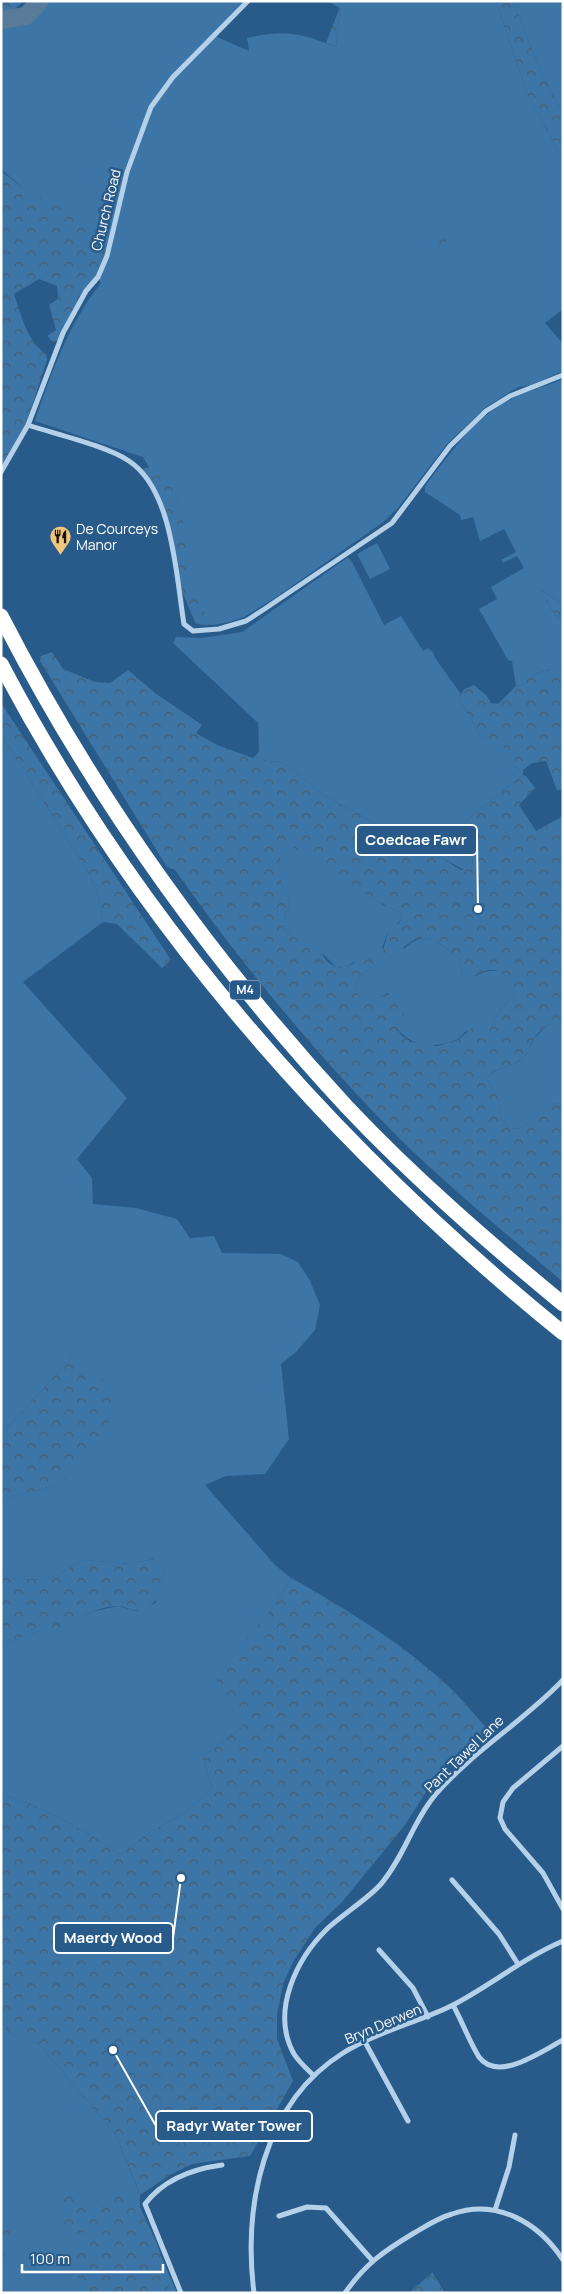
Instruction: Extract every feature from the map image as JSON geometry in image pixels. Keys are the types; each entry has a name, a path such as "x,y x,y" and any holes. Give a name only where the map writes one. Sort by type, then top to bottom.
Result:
{"highway":[{"name":"M4","path":"1,616 22,658 94,780 151,865 213,951 254,1001 348,1108 414,1174 563,1304"},
{"name":"M4","path":"1,664 48,749 98,828 152,905 257,1038 349,1141 412,1201 563,1333"}],"street":[{"name":"Church Road","path":"1,472 28,425 63,333 86,291 98,277 107,256 128,172 151,107 178,72 248,1"},
{"path":"28,425 114,454 128,460 140,470 155,492 163,515 173,554 184,624 193,631 219,629 246,621 379,533 402,512 450,446 480,416 510,396 563,375"},
{"name":"Pant Tawel Lane","path":"314,2076 294,2054 284,2018 288,1989 304,1959 315,1942 328,1928 380,1885 426,1807 438,1793 460,1770 563,1680"},
{"path":"563,1746 512,1788 503,1802 500,1818 505,1828 543,1873 563,1909"},
{"path":"452,1880 499,1934 518,1964"},
{"name":"Bryn Derwen","path":"254,2293 250,2239 253,2208 261,2166 273,2136 294,2102 314,2076 334,2059 365,2042 453,2005 518,1964 563,1941"},
{"path":"379,1950 413,1988 428,2017"},
{"path":"453,2005 480,2057 490,2065 504,2068 514,2065 563,2040"},
{"path":"365,2042 408,2121"},
{"path":"495,2210 509,2167 516,2135"},
{"path":"181,2293 145,2204 153,2194 188,2172 222,2165"},
{"path":"279,2216 307,2206 326,2208 372,2260"},
{"path":"345,2293 372,2260 442,2217 472,2209 495,2210 537,2228 548,2239 563,2260"}],"green space":[{"path":"1,1 24,1 1,20"},
{"path":"31,1 248,1 215,36 249,51 247,38 282,33 313,38 336,47 340,8 327,1 496,1 527,93 563,160 563,309 545,323 563,344 563,371 531,385 518,387 485,408 447,444 398,508 382,523 275,598 244,617 230,622 213,625 196,624 183,593 155,477 143,457 35,421 54,367 70,332 101,283 23,188 1,169 1,23"},
{"path":"496,1 513,1 541,73 563,113 563,160 527,93"},
{"path":"513,1 563,1 563,113 541,73"},
{"path":"340,7 336,47 326,43"},
{"path":"1,171 23,188 113,237 98,277 85,291 60,341 53,342 47,336 56,330 49,305 58,299 57,286 39,279 14,294 29,335 39,349 46,354 47,360 29,415 30,418 1,472"},
{"path":"442,237 446,240 449,257 434,250 433,241"},
{"path":"563,379 563,604 539,589 553,611 563,622 563,666 537,673 522,685 516,686 512,661 508,660 479,609 497,599 491,587 524,568 517,556 503,563 501,560 516,552 504,529 480,541 473,517 461,520 460,515 425,492 425,486 462,438 484,417 515,397"},
{"path":"149,467 163,473 169,481 179,505 188,546 189,569 186,573 176,569 159,506 140,470"},
{"path":"377,543 390,569 370,579 357,554"},
{"path":"347,558 351,560 384,625 401,616 423,651 428,648 433,652 435,658 461,694 459,698 482,738 500,739 515,767 523,770 523,775 456,829 471,853 471,869 466,871 442,858 429,857 377,824 320,793 295,771 281,762 266,761 256,755 259,752 258,723 173,643 176,637 201,638 242,632"},
{"path":"188,587 193,589 199,598 208,625 196,624 183,593 182,588"},
{"path":"537,588 563,604 563,622 555,614"},
{"path":"52,652 63,669 95,682 110,683 128,670 155,693 202,725 196,733 217,745 253,758 256,755 266,761 281,762 295,771 320,793 377,824 429,857 442,858 461,870 471,869 472,858 469,848 456,829 523,775 526,776 535,788 519,805 536,831 563,816 563,1022 554,1023 542,1029 524,1057 491,1073 487,1080 498,1098 502,1120 510,1129 521,1128 544,1108 563,1103 563,1282 420,1159 370,1109 282,1010 227,941 175,870 167,867 40,661 41,656","holes":["288,844 385,906 401,913 402,919 398,924 393,925 388,932 382,954 388,957 414,940 426,938 438,943 459,957 462,974 467,978 485,971 496,970 509,979 515,994 500,1010 491,1027 473,1027 458,1040 437,1046 411,1042 401,1035 395,1025 408,1007 406,998 389,995 363,1000 356,991 355,984 362,974 377,963 374,957 364,958 346,967 337,967 330,964 312,942 294,938 284,929 284,919 290,902 280,880 279,867 280,860"]},
{"path":"563,666 563,789 557,790 546,761 532,763 523,770 515,767 500,740 482,738 459,698 464,689 474,685 486,695 491,703 498,704 516,686 522,685 537,673"},
{"path":"1,703 171,960 162,968 117,924 103,922 99,897 88,872 1,734"},
{"path":"1,734 88,872 99,897 103,922 23,982 127,1098 77,1159 92,1178 93,1204 136,1208 177,1219 190,1238 214,1236 222,1253 281,1254 298,1262 310,1281 320,1305 315,1330 296,1352 281,1364 289,1439 265,1474 226,1476 205,1485 275,1565 291,1578 275,1605 216,1677 243,1726 203,1756 212,1788 185,1813 150,1832 120,1855 92,1836 63,1820 33,1805 1,1794 1,1645 39,1631 54,1633 72,1620 95,1611 118,1606 136,1611 156,1603 153,1559 131,1564 85,1560 47,1580 15,1579 1,1571 1,1499 61,1484 74,1355 1,1435"},
{"path":"288,843 385,906 401,913 402,919 388,932 382,948 405,948 413,942 426,938 439,943 459,957 462,974 476,976 489,971 495,971 506,975 513,986 515,994 500,1010 491,1027 466,1032 458,1039 439,1045 422,1044 407,1038 395,1025 398,1018 404,1014 388,993 374,1000 362,1000 356,991 355,984 362,974 377,963 354,962 344,968 336,967 323,954 294,938 284,929 284,919 290,902 280,879 278,867"},
{"path":"554,1022 563,1022 563,1103 550,1105 521,1128 510,1129 502,1120 498,1098 487,1080 491,1073 518,1062 526,1055 533,1040 544,1028"},
{"path":"74,1355 114,1388 108,1430 61,1484 1,1499 1,1435"},
{"path":"153,1559 164,1564 168,1583 158,1598 145,1609 133,1610 118,1606 93,1611 76,1619 54,1634 39,1631 1,1645 1,1571 15,1579 47,1580 85,1560 131,1564"},
{"path":"291,1578 353,1614 412,1655 454,1692 492,1734 459,1754 431,1784 405,1825 342,1902 315,1928 293,1962 283,1984 277,2015 277,2039 293,2081 250,2156 192,2164 170,2175 140,2195 140,2207 158,2246 170,2293 88,2293 77,2276 70,2255 72,2249 90,2243 103,2231 98,2225 76,2235 67,2234 62,2231 63,2228 72,2228 60,2221 64,2186 69,2185 81,2192 81,2203 86,2212 103,2195 120,2187 140,2194 116,2135 39,2044 10,2034 1,2021 1,1794 33,1805 63,1820 92,1836 120,1855 150,1832 185,1813 212,1788 203,1756 243,1726 215,1677 275,1605"},
{"path":"1,2021 11,2034 39,2044 116,2135 140,2195 140,2208 177,2293 1,2293"},
{"path":"1,2223 9,2229 14,2238 9,2242 1,2261"},
{"path":"432,2273 445,2293 409,2293"}],"waterway":[{"path":"1,20 26,16 40,1"}],"place":[{"name":"De Courceys Manor","path":"60,556"},
{"name":"Coedcae Fawr","path":"478,909"},
{"name":"Maerdy Wood","path":"181,1878"},
{"name":"Radyr Water Tower","path":"113,2050"}]}
